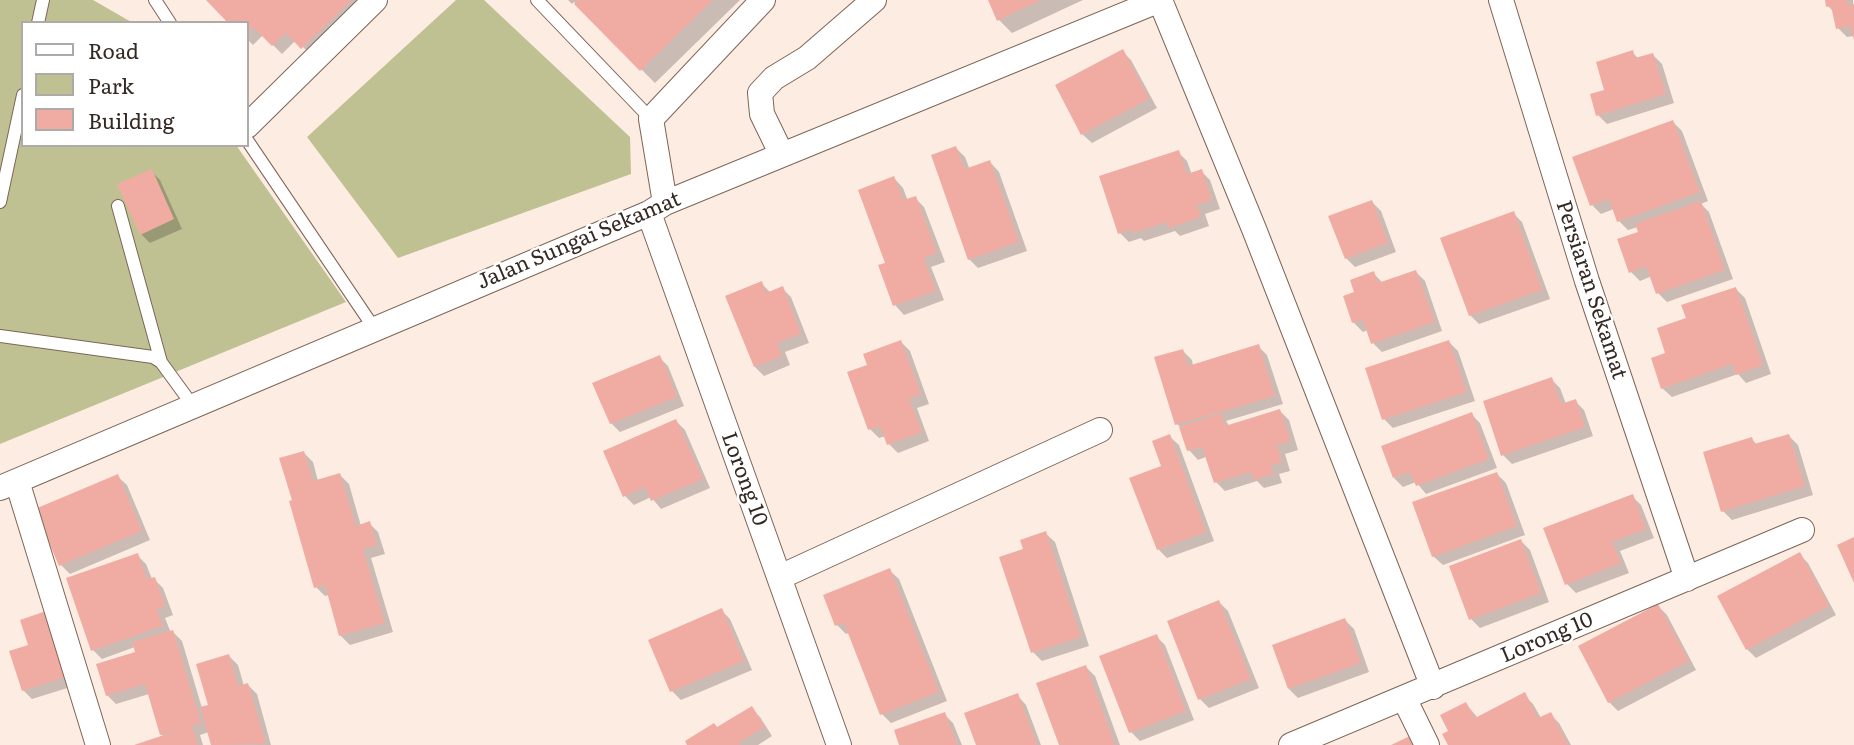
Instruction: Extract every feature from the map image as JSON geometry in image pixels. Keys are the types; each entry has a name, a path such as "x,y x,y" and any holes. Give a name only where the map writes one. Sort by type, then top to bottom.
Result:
{"street":[{"path":"248,125 375,0"},
{"path":"651,119 763,0"},
{"path":"782,155 762,114 760,93 774,78 807,58 874,0"},
{"path":"1160,0 1254,229 1433,687"},
{"name":"Jalan Sungai Sekamat","path":"9,485 782,155 1160,0"},
{"name":"Persiaran Sekamat","path":"1501,0 1587,281 1687,579"},
{"name":"Lorong 10","path":"651,119 657,208 839,745"},
{"path":"780,577 1100,430"},
{"path":"9,485 98,745"},
{"name":"Lorong 10","path":"1292,745 1802,530"},
{"path":"1404,698 1427,745"}],"lane":[{"path":"38,21 43,0"},
{"path":"155,0 169,21"},
{"path":"537,0 651,119"},
{"path":"0,202 21,104"},
{"path":"248,141 374,328"},
{"path":"118,206 161,362 193,406"},
{"path":"0,337 147,356 161,362"}],"green space":[{"path":"0,0 93,0 130,21 21,21 21,147 237,147 346,302 0,444"},
{"path":"456,0 484,0 630,137 631,174 398,258 307,137"}],"building":[{"path":"206,0 352,0 301,49 286,33 272,46 253,27 248,33 248,21 226,21"},
{"path":"578,0 713,0 640,71 574,4"},
{"path":"988,0 1041,0 997,21"},
{"path":"1825,0 1847,0 1848,6 1854,4 1854,40 1850,26 1836,29 1831,6 1826,7"},
{"path":"1123,49 1149,99 1081,135 1055,85"},
{"path":"1633,50 1635,58 1653,53 1666,94 1596,116 1590,94 1604,90 1596,62"},
{"path":"1673,120 1700,192 1617,222 1609,199 1590,206 1572,157"},
{"path":"956,146 965,169 990,160 1019,242 968,260 931,155"},
{"path":"1179,150 1187,174 1202,169 1212,200 1197,205 1201,217 1169,228 1167,222 1133,233 1132,229 1118,234 1099,176"},
{"path":"152,169 174,219 140,235 117,184"},
{"path":"894,176 903,200 916,196 937,253 924,258 936,291 893,306 878,265 885,263 858,190"},
{"path":"1372,200 1388,243 1345,259 1328,216"},
{"path":"1701,201 1725,270 1656,294 1646,266 1629,273 1617,239 1638,232 1635,224"},
{"path":"1514,211 1542,290 1469,316 1440,238"},
{"path":"1416,270 1435,322 1371,344 1363,320 1352,323 1343,296 1354,292 1350,280 1374,271 1378,283"},
{"path":"762,281 766,293 783,286 801,334 777,343 782,356 754,367 725,296"},
{"path":"1736,287 1763,365 1736,375 1732,364 1661,389 1651,358 1665,353 1657,328 1686,318 1681,305"},
{"path":"901,340 921,394 909,399 922,432 887,445 880,426 868,430 847,372 867,365 863,354"},
{"path":"1449,340 1467,392 1382,420 1365,368"},
{"path":"1259,344 1275,396 1175,425 1154,357 1183,349 1188,366"},
{"path":"660,355 677,397 610,424 592,383"},
{"path":"1552,377 1561,404 1576,399 1585,427 1501,456 1483,401"},
{"path":"1280,409 1291,441 1277,445 1282,462 1271,465 1274,474 1254,480 1251,472 1214,483 1202,447 1187,451 1179,427 1221,413 1225,426"},
{"path":"1472,412 1489,459 1416,486 1410,472 1393,478 1381,446"},
{"path":"676,419 703,479 651,501 645,487 623,497 603,451"},
{"path":"1170,434 1206,532 1157,550 1129,478 1161,466 1152,441"},
{"path":"1789,434 1805,486 1721,512 1703,452 1752,437 1754,444"},
{"path":"304,451 313,481 340,473 356,526 370,521 377,545 363,549 385,623 339,636 325,585 314,588 279,458"},
{"path":"1497,472 1517,526 1432,557 1412,502"},
{"path":"118,474 142,531 59,566 35,509"},
{"path":"1633,494 1646,529 1612,542 1621,563 1565,585 1543,528"},
{"path":"1046,531 1081,637 1031,653 999,557 1023,549 1020,540"},
{"path":"1854,537 1854,583 1837,545"},
{"path":"1521,539 1541,593 1469,620 1449,566"},
{"path":"1800,552 1829,606 1746,650 1717,596"},
{"path":"138,553 147,579 155,577 165,606 157,609 163,626 91,651 66,578"},
{"path":"890,568 939,692 880,715 844,623 835,626 823,595"},
{"path":"1219,600 1251,679 1198,700 1167,621"},
{"path":"1658,604 1689,661 1608,703 1578,646"},
{"path":"722,608 744,661 670,692 648,640"},
{"path":"49,610 69,676 22,691 9,651 28,645 20,620"},
{"path":"1345,618 1361,663 1288,689 1272,645"},
{"path":"173,630 201,723 192,726 198,745 134,745 188,727 160,735 145,684 106,696 96,664 135,652 132,642"},
{"path":"1157,634 1186,711 1129,733 1099,656"},
{"path":"229,654 238,686 248,683 266,744 211,745 200,707 208,705 196,664"},
{"path":"1086,665 1115,745 1059,745 1036,683"},
{"path":"1525,692 1538,718 1551,712 1568,745 1448,745 1442,734 1448,731 1440,715 1466,702 1475,718"},
{"path":"1018,693 1037,745 976,745 964,713"},
{"path":"752,706 765,727 739,742 740,745 687,745 685,741 714,723 717,727"},
{"path":"945,712 957,745 899,745 894,730"},
{"path":"1410,736 1414,745 1391,745"}]}
